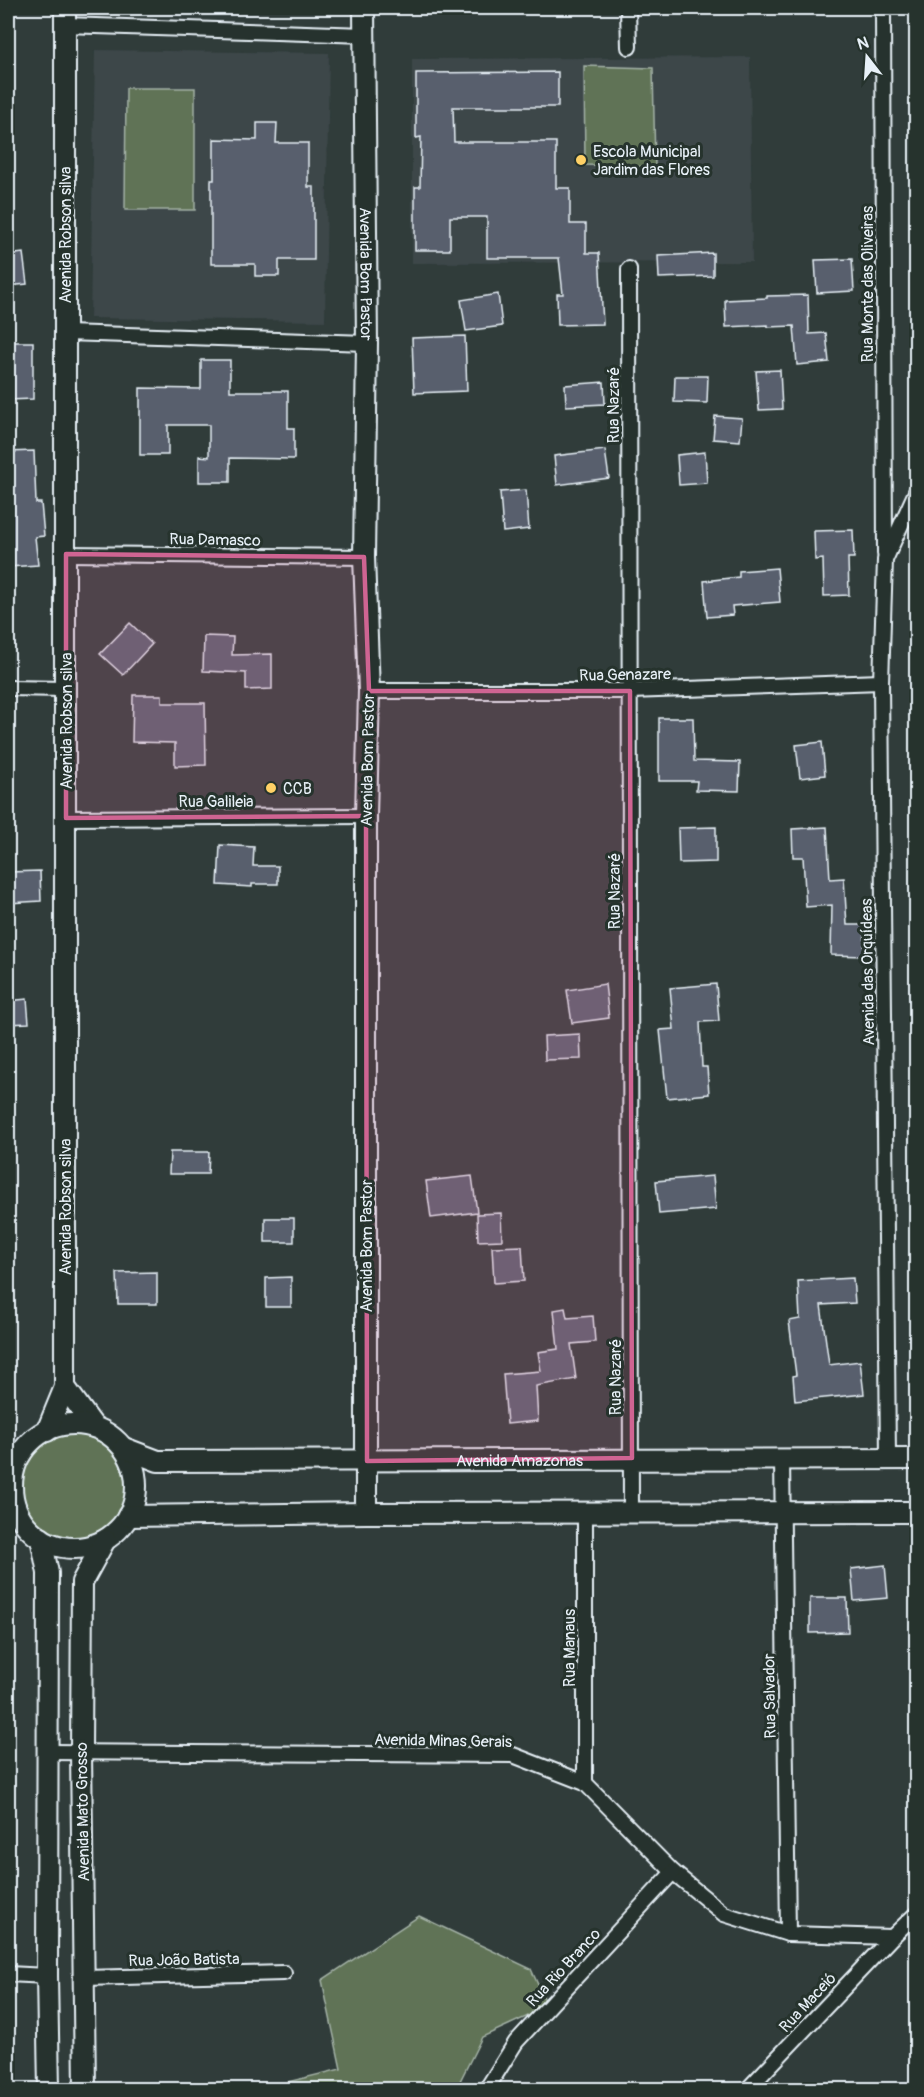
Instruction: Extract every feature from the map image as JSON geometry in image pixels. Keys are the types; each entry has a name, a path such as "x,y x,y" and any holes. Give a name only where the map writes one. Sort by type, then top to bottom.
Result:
{"street":[{"name":"Avenida Bom Pastor","path":"364,8 367,343 364,557 369,691 366,816 366,1513"},
{"path":"628,8 628,47"},
{"name":"Rua Monte das Oliveiras","path":"883,8 885,560"},
{"path":"65,16 365,35"},
{"name":"Avenida Robson silva","path":"47,1431 65,1388 65,16"},
{"name":"Rua Nazaré","path":"629,269 631,1513"},
{"path":"66,333 367,343"},
{"name":"Avenida das Orquídeas","path":"888,1458 881,682 885,560 916,492"},
{"name":"Rua Damasco","path":"66,554 364,557"},
{"name":"Rua Genazare","path":"369,691 630,691 881,682"},
{"path":"8,688 65,688"},
{"name":"Rua Galileia","path":"66,818 366,816"},
{"path":"65,1388 94,1427"},
{"path":"75,1424 94,1427 111,1435 124,1448 137,1482 135,1500 118,1530 105,1540 90,1546 73,1548 56,1545 41,1538 13,1513 14,1454 54,1427 75,1424"},
{"name":"Avenida Amazonas","path":"124,1448 158,1461 916,1459"},
{"name":"Rua Salvador","path":"782,1459 788,1934"},
{"path":"128,1516 916,1512"},
{"name":"Rua Manaus","path":"585,1513 585,1783"},
{"name":"Avenida Mato Grosso","path":"41,1538 48,1573 46,1752 49,2090"},
{"name":"Avenida Mato Grosso","path":"85,2090 81,1752 82,1582 105,1540"},
{"name":"Avenida Minas Gerais","path":"46,1752 513,1755 585,1783 673,1872 724,1914 788,1934 892,1937"},
{"name":"Rua Rio Branco","path":"486,2090 516,2042 673,1872"},
{"path":"892,1937 916,1914"},
{"name":"Rua Maceió","path":"747,2090 892,1937"},
{"name":"Rua João Batista","path":"84,1977 284,1973"},
{"path":"8,1974 47,1976"}],"highlighted area":[{"path":"66,554 364,557 369,691 630,691 632,1458 367,1461 366,816 66,818"}],"shaded area":[{"path":"95,50 329,53 325,321 90,318"},
{"name":"Escola Municipal Jardim das Flores","path":"750,57 752,262 412,263 412,59"}],"green space":[{"path":"584,66 653,68 655,167 585,165"},
{"path":"126,88 195,88 195,210 125,210"},
{"path":"72,1431 92,1436 110,1447 121,1465 126,1485 121,1505 110,1523 92,1534 72,1539 52,1534 34,1523 23,1505 18,1485 23,1465 34,1447 52,1436"},
{"path":"419,1916 531,1969 548,2007 482,2037 456,2089 274,2090 275,2085 341,2069 322,1980"}],"building":[{"path":"558,72 558,107 453,107 454,142 556,142 556,188 570,188 570,224 586,224 586,253 599,253 603,324 558,325 557,294 563,294 559,258 487,258 487,217 450,217 450,250 415,250 415,187 420,187 421,137 416,138 416,73"},
{"path":"257,123 277,123 276,143 308,143 308,187 314,187 314,260 279,260 279,276 255,276 255,264 211,264 211,180 214,180 214,139 257,140"},
{"path":"23,253 27,284 8,286 8,255"},
{"path":"713,253 713,276 659,278 658,256"},
{"path":"852,259 854,291 817,293 815,260"},
{"path":"498,294 502,326 466,331 461,300"},
{"path":"808,295 809,334 826,333 829,362 797,365 794,326 726,327 725,300"},
{"path":"465,336 467,391 414,393 412,338"},
{"path":"8,342 33,342 33,399 8,400"},
{"path":"201,360 230,360 230,391 288,391 288,428 294,428 294,459 230,458 230,482 199,482 199,456 209,457 209,425 168,425 168,455 140,455 140,388 201,389"},
{"path":"780,370 782,409 759,410 756,371"},
{"path":"675,376 708,376 707,403 674,402"},
{"path":"604,382 605,404 566,406 565,385"},
{"path":"715,416 742,418 740,441 713,439"},
{"path":"605,450 609,478 557,485 554,456"},
{"path":"34,451 36,503 41,503 44,536 35,537 38,565 8,567 8,452"},
{"path":"705,452 707,483 679,485 677,455"},
{"path":"526,490 529,529 503,532 500,492"},
{"path":"853,530 854,558 848,558 849,595 824,596 823,559 815,560 814,531"},
{"path":"777,568 780,602 732,606 733,615 707,617 704,581 739,577 739,571"},
{"path":"130,623 152,644 123,675 100,654"},
{"path":"204,636 233,637 232,655 272,654 272,689 246,690 246,673 203,671"},
{"path":"133,695 162,695 162,703 205,703 206,765 175,766 175,743 132,742"},
{"path":"659,718 693,718 694,761 740,762 739,791 696,790 697,781 659,781"},
{"path":"822,742 825,775 800,778 796,745"},
{"path":"716,827 716,862 679,863 678,828"},
{"path":"827,827 830,879 844,878 847,925 865,925 864,956 831,955 832,905 806,907 803,857 793,857 792,829"},
{"path":"220,845 254,847 253,866 278,866 278,884 252,884 252,887 218,885"},
{"path":"40,871 41,901 8,903 8,872"},
{"path":"605,984 609,1018 572,1023 567,990"},
{"path":"716,984 719,1021 700,1022 702,1067 707,1067 709,1094 667,1098 660,1030 674,1029 670,988"},
{"path":"27,999 29,1023 8,1024 8,1001"},
{"path":"580,1034 581,1059 545,1060 544,1036"},
{"path":"170,1152 209,1152 208,1174 169,1174"},
{"path":"472,1176 477,1212 431,1218 426,1181"},
{"path":"713,1176 716,1209 659,1214 656,1181"},
{"path":"501,1213 502,1240 478,1241 477,1214"},
{"path":"265,1218 294,1218 294,1242 265,1242"},
{"path":"522,1246 524,1281 494,1283 492,1247"},
{"path":"157,1272 157,1304 118,1304 117,1273"},
{"path":"291,1277 291,1307 266,1307 266,1278"},
{"path":"853,1278 855,1303 821,1305 829,1365 860,1361 864,1394 795,1401 793,1376 796,1375 789,1321 800,1319 798,1281"},
{"path":"565,1308 567,1318 593,1316 595,1342 571,1344 576,1379 536,1386 538,1421 507,1424 503,1374 541,1371 538,1352 558,1349 554,1310"},
{"path":"885,1565 888,1598 854,1601 851,1569"},
{"path":"810,1598 847,1598 848,1632 810,1633"}],"place":[{"name":"Escola Municipal Jardim das Flores","path":"581,160"},
{"name":"CCB","path":"271,788"}]}
